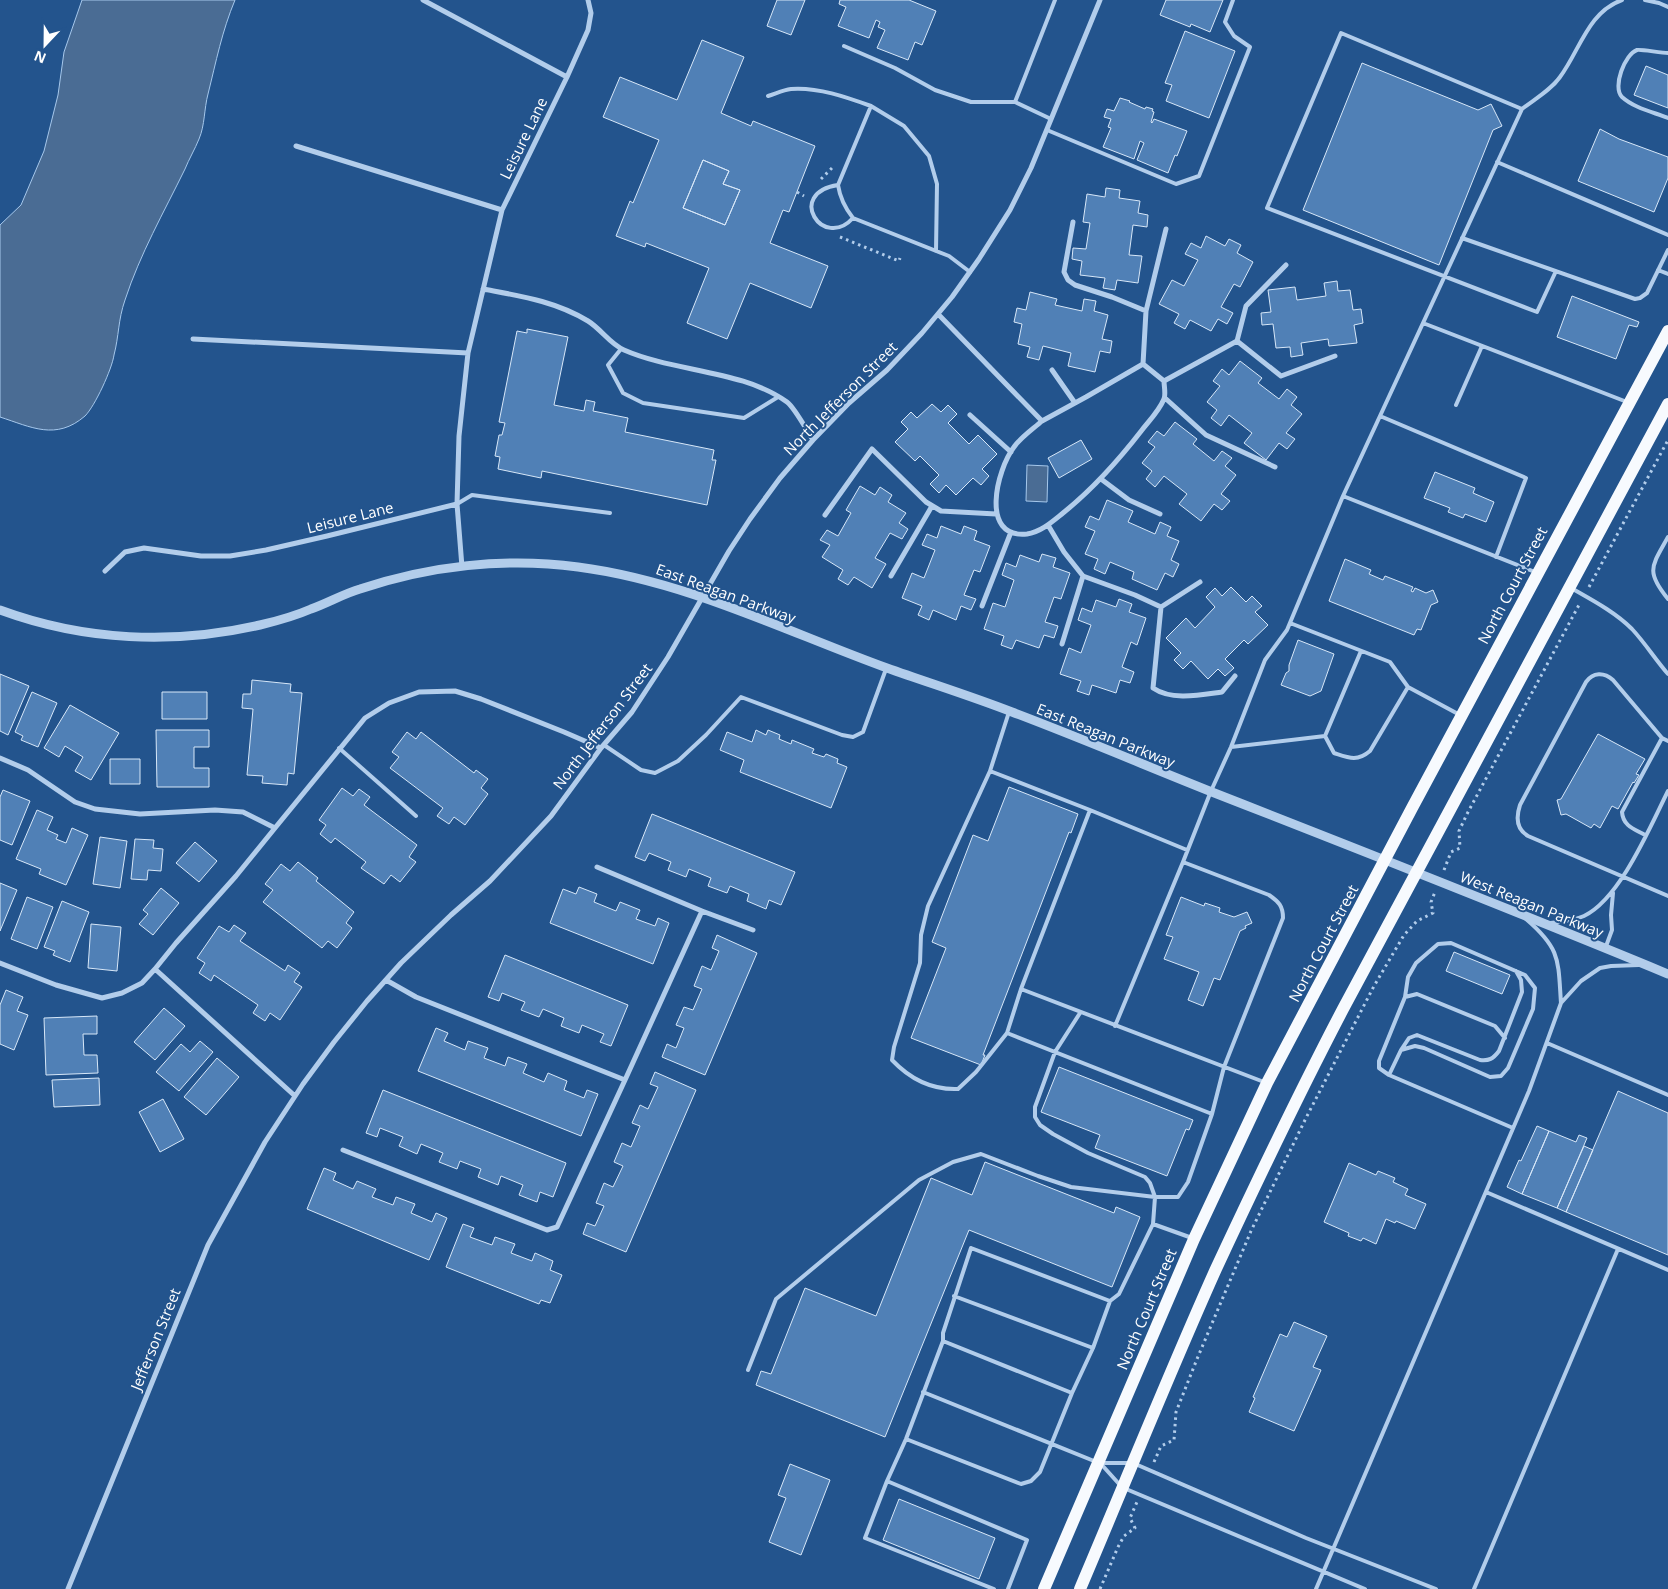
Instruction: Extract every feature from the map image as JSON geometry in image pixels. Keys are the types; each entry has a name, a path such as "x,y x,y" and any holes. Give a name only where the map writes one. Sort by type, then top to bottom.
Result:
{"main road":[{"name":"North Court Street","path":"1044,1589 1194,1239 1267,1084 1537,573 1668,331"},
{"path":"1080,1589 1215,1273 1292,1108 1569,586 1667,408"}],"street":[{"path":"423,0 567,77"},
{"name":"Leisure Lane","path":"105,571 125,552 144,548 201,556 230,556 327,536 458,504 459,436 468,353 502,210 588,30 591,13 588,0"},
{"name":"North Jefferson Street","path":"287,1109 334,1042 386,980 451,915 490,881 551,816 602,747 632,712 668,657 729,551 780,478 849,403 887,370 938,314 970,272 1010,210 1031,168 1100,0"},
{"path":"296,146 502,210"},
{"path":"1073,222 1064,272 1068,280 1075,285 1146,311"},
{"path":"1143,364 1146,311 1166,229"},
{"path":"1164,381 1237,340 1246,306 1286,265"},
{"path":"483,289 545,301 588,321 621,349 658,362 763,388 789,403 813,440"},
{"path":"938,314 1042,421"},
{"path":"193,339 468,353"},
{"path":"1237,340 1281,376 1335,356"},
{"path":"1143,364 1164,381 1165,398 1117,462 1086,494 1048,525 1028,534 1011,532 1002,525 996,514 996,497 1002,472 1014,447 1042,421 1143,364"},
{"path":"1052,370 1075,403"},
{"path":"1165,398 1206,435 1275,467"},
{"path":"970,415 1011,452"},
{"path":"825,515 872,449 926,502 941,511 996,514"},
{"path":"1101,479 1129,500 1160,514"},
{"path":"458,504 462,567"},
{"path":"891,576 932,506"},
{"path":"1048,525 1064,552 1083,576 1135,595 1161,607"},
{"path":"982,606 1011,532"},
{"name":"East Reagan Parkway","path":"0,610 20,618 58,628 104,635 142,638 181,637 228,632 266,624 310,610 353,591 377,583 462,567 528,563 573,566 617,572 703,597 886,668 1010,711 1385,860"},
{"path":"1062,644 1083,576"},
{"path":"1161,607 1200,582"},
{"path":"1161,607 1153,688 1162,694 1194,696 1222,692 1235,676"},
{"path":"0,963 56,985 102,998 122,993 142,983 236,876 365,718 389,703 419,692 454,691 481,699 602,747"},
{"path":"0,758 28,770 75,802 95,809 140,814 215,810 243,812 275,828"},
{"name":"West Reagan Parkway","path":"1385,860 1668,974"},
{"path":"597,867 753,930"},
{"path":"342,1150 547,1230 557,1227 702,911"},
{"path":"155,969 295,1096"},
{"path":"386,980 416,997 625,1080"},
{"name":"Jefferson Street","path":"68,1589 208,1245 265,1142 287,1109"}],"lane":[{"path":"1015,102 1055,0"},
{"path":"1046,130 1176,184 1199,176 1250,47 1234,36 1225,22 1233,0"},
{"path":"1116,1026 1211,791 1232,747 1265,660 1287,630 1343,496 1522,109 1548,90 1560,77 1585,33 1604,10 1622,0"},
{"path":"1645,0 1660,2 1668,7"},
{"path":"1522,109 1341,33 1267,208 1537,312 1556,270"},
{"path":"844,46 895,68 935,90 971,102 1015,102 1051,119"},
{"path":"1668,53 1654,53 1640,49 1631,53 1617,84 1620,95 1631,103 1668,118"},
{"path":"768,96 790,89 843,96 871,106 904,126 929,156 937,184 936,251"},
{"path":"871,106 838,185 846,210 853,218 950,256 970,272"},
{"path":"1497,162 1668,235"},
{"path":"838,185 827,187 817,192 811,204 814,217 822,225 833,229 846,226 853,218"},
{"path":"1462,238 1635,299 1647,293 1668,250"},
{"path":"1658,270 1668,274"},
{"path":"1423,323 1629,403"},
{"path":"1456,405 1482,346"},
{"path":"621,349 608,364 623,393 643,403 744,418 778,397"},
{"path":"1380,416 1526,478 1496,557"},
{"path":"458,504 472,495 610,513"},
{"path":"1343,496 1537,573"},
{"path":"1668,537 1652,571 1654,580 1668,599"},
{"path":"1569,586 1615,614 1630,627 1668,674"},
{"path":"1290,623 1390,662 1408,687 1462,716"},
{"path":"1325,736 1362,651"},
{"path":"602,747 642,770 655,774 678,761 706,735 741,697 842,735 853,737 863,732 886,668"},
{"path":"1668,741 1662,738 1613,680 1603,674 1593,675 1586,682 1520,804 1518,824 1524,833 1623,878 1668,896"},
{"path":"1325,736 1334,753 1350,758 1362,758 1370,751 1408,687"},
{"path":"1010,711 990,771 928,906 921,935 920,963 894,1047 892,1060 902,1071 916,1080 943,1090 958,1089 976,1072 1007,1033 1021,989 1090,810"},
{"path":"1232,747 1325,736"},
{"path":"1646,835 1627,825 1623,819 1622,812 1662,738"},
{"path":"339,748 416,816"},
{"path":"990,771 1188,850"},
{"path":"1546,924 1584,916 1612,892 1623,878 1668,791"},
{"path":"748,1370 776,1299 918,1180 953,1162 981,1154 1071,1187 1154,1197 1178,1197 1188,1182 1212,1114 1224,1067 1284,918 1283,909 1278,901 1269,895 1183,862"},
{"path":"1604,949 1612,930 1612,892"},
{"path":"1316,1589 1514,1128 1561,1003 1560,972 1553,948 1541,932 1520,914"},
{"path":"1401,1050 1415,1046 1424,1048 1490,1077 1501,1076 1508,1068 1532,1009 1535,988 1525,975 1451,943 1438,944 1416,963 1408,977 1405,997 1379,1061 1379,1068 1388,1075 1514,1128"},
{"path":"1561,1003 1581,981 1600,968 1646,965"},
{"path":"1388,1075 1409,1038 1417,1035 1480,1060 1493,1058 1499,1051 1505,1038 1522,992 1521,980 1516,971"},
{"path":"1021,989 1267,1084"},
{"path":"1405,997 1417,994 1495,1026 1505,1038"},
{"path":"906,1439 1021,1484 1031,1481 1040,1472 1053,1444 1072,1393 1093,1348 1110,1301 1120,1294 1153,1224 1154,1197 1150,1184 1145,1177 1088,1153 1040,1125 1035,1117 1035,1107 1054,1052 1080,1013"},
{"path":"1007,1033 1212,1114"},
{"path":"1547,1043 1668,1095"},
{"path":"1486,1192 1668,1270"},
{"path":"1153,1224 1194,1239"},
{"path":"994,1589 866,1538 887,1482 906,1439 942,1340 954,1296 971,1248 1110,1301"},
{"path":"1474,1589 1618,1249"},
{"path":"954,1296 1093,1348"},
{"path":"942,1340 1072,1393"},
{"path":"923,1392 1099,1463 1133,1463 1334,1549 1436,1589"},
{"path":"1099,1463 1122,1487 1365,1589"},
{"path":"887,1482 1027,1540 1008,1589"}],"path":[{"path":"797,192 805,196"},
{"path":"1451,852 1460,848 1459,831 1467,814 1668,440"},
{"path":"1151,1471 1161,1446 1174,1440 1176,1412 1197,1359 1251,1231 1306,1118 1374,986 1404,935 1417,921 1434,913 1431,902"},
{"path":"1100,1589 1124,1536 1135,1528 1130,1518 1140,1494"}],"water":[{"path":"82,0 235,0 226,23 217,58 201,134 131,283 121,314 113,361 102,387 85,416 64,428 43,430 0,417 0,225 21,205 44,151 58,95 64,52"},
{"path":"1027,465 1048,466 1047,502 1026,501"}],"building":[{"path":"777,0 805,0 791,35 767,26"},
{"path":"840,0 909,0 936,11 922,45 915,42 908,60 877,48 885,30 878,27 880,22 876,20 869,38 838,26 846,7 839,4"},
{"path":"1166,0 1223,0 1210,32 1191,24 1190,27 1160,15"},
{"path":"1185,31 1235,51 1209,118 1166,101 1172,85 1165,83"},
{"path":"702,40 744,57 721,113 751,126 753,121 815,146 789,212 783,210 770,243 828,266 811,308 750,283 727,339 687,323 709,268 646,243 645,247 616,236 630,201 633,203 659,140 603,117 620,77 677,100","holes":["703,160 729,171 723,184 740,190 725,225 683,208"]},
{"path":"1362,63 1478,110 1491,104 1502,126 1493,130 1439,265 1303,210"},
{"path":"1646,66 1668,75 1668,108 1634,95"},
{"path":"1120,98 1145,109 1146,107 1153,109 1152,123 1154,119 1187,131 1168,173 1137,160 1144,143 1140,141 1134,159 1103,147 1111,128 1108,127 1111,119 1104,117 1107,109 1114,111"},
{"path":"1600,129 1619,139 1668,157 1668,178 1654,212 1578,181"},
{"path":"703,160 729,171 723,184 740,190 725,225 683,208"},
{"path":"1106,188 1120,190 1119,198 1140,201 1138,213 1148,215 1147,227 1133,225 1129,255 1142,256 1138,283 1117,280 1115,290 1103,288 1105,278 1080,275 1082,261 1072,259 1073,248 1086,249 1090,223 1083,222 1087,194 1105,197"},
{"path":"1206,236 1225,246 1229,239 1241,245 1237,253 1253,262 1240,287 1234,284 1221,307 1233,313 1227,324 1218,319 1211,331 1190,320 1185,329 1174,323 1179,314 1159,304 1172,280 1184,286 1198,260 1185,254 1191,243 1201,248"},
{"path":"1337,281 1338,291 1350,290 1353,310 1361,309 1363,323 1354,325 1357,343 1329,346 1328,339 1301,343 1303,355 1291,357 1290,347 1276,348 1273,324 1262,325 1261,313 1271,312 1268,290 1295,287 1297,300 1326,296 1324,283"},
{"path":"1030,292 1057,299 1055,305 1082,311 1084,299 1096,301 1094,311 1108,315 1102,339 1112,341 1110,353 1100,351 1095,372 1068,366 1071,353 1043,346 1039,360 1027,357 1030,347 1018,344 1022,324 1014,322 1017,308 1026,310"},
{"path":"1572,296 1639,322 1637,327 1629,325 1616,359 1557,337"},
{"path":"527,329 568,337 554,405 584,411 586,400 595,402 593,411 628,418 625,432 714,450 712,460 716,460 707,505 542,471 541,478 498,469 500,457 495,456 499,435 502,435 505,423 499,422 517,331 527,333"},
{"path":"1240,361 1262,378 1258,383 1279,399 1287,389 1297,397 1291,405 1302,414 1286,433 1295,439 1287,449 1279,443 1266,460 1244,443 1252,433 1229,415 1221,426 1211,418 1217,410 1207,402 1220,386 1213,381 1222,369 1229,375"},
{"path":"932,404 941,412 948,405 957,414 948,423 969,444 978,435 997,454 982,469 989,476 981,485 973,478 956,495 946,485 939,493 930,484 939,475 920,456 915,461 895,442 908,429 901,422 911,412 917,418"},
{"path":"1175,422 1197,439 1193,444 1214,461 1222,451 1232,458 1225,466 1236,475 1221,494 1230,501 1222,510 1214,504 1201,521 1179,504 1187,494 1164,476 1155,487 1146,479 1152,471 1142,463 1155,447 1148,442 1157,431 1164,436"},
{"path":"1081,440 1092,459 1059,478 1048,458"},
{"path":"1435,472 1475,488 1473,493 1494,502 1486,522 1465,514 1463,518 1448,512 1450,508 1424,498"},
{"path":"860,486 875,495 880,487 892,495 888,502 906,513 899,523 908,529 902,539 890,533 875,558 886,564 872,588 854,577 848,585 838,579 843,570 822,557 830,545 820,540 827,530 838,536 851,513 846,510"},
{"path":"1107,500 1133,511 1128,522 1155,534 1160,522 1171,527 1167,536 1179,541 1171,560 1179,564 1173,577 1165,573 1157,590 1132,579 1134,572 1110,562 1105,574 1094,569 1098,559 1085,554 1095,531 1085,527 1090,516 1099,520"},
{"path":"941,526 961,534 964,526 977,531 974,540 990,546 980,572 974,570 964,595 976,599 971,610 961,606 956,620 933,610 929,620 918,615 922,606 902,598 912,573 924,578 935,550 922,545 927,534 937,538"},
{"path":"1042,554 1056,558 1053,567 1070,573 1061,599 1054,597 1045,622 1058,626 1054,638 1044,635 1039,648 1016,640 1012,649 1001,645 1004,636 984,629 993,603 1005,607 1014,580 1002,575 1006,563 1016,567 1020,555 1039,562"},
{"path":"1345,559 1371,570 1369,574 1383,580 1385,576 1413,587 1411,591 1413,592 1415,588 1426,593 1433,590 1438,602 1431,605 1421,630 1417,629 1414,635 1329,601"},
{"path":"1231,587 1246,602 1252,596 1262,606 1255,612 1268,625 1248,644 1244,640 1225,659 1234,668 1225,676 1218,669 1208,679 1191,661 1183,669 1174,660 1181,653 1166,638 1186,618 1195,628 1215,607 1206,597 1215,588 1222,596"},
{"path":"1119,599 1132,604 1129,612 1146,618 1137,645 1131,642 1122,667 1134,672 1130,683 1120,680 1116,693 1092,685 1089,695 1077,691 1081,681 1060,674 1069,648 1081,653 1091,625 1078,620 1082,608 1092,612 1096,600 1116,607"},
{"path":"1298,640 1334,654 1321,691 1310,696 1281,685 1286,673 1289,671 1289,665"},
{"path":"0,674 29,686 8,735 0,731"},
{"path":"252,680 291,684 290,692 302,693 294,774 288,773 287,785 262,783 263,776 247,775 253,709 242,708 243,694 251,694"},
{"path":"32,692 57,703 38,747 21,740 23,736 15,732"},
{"path":"162,692 207,692 207,719 162,719"},
{"path":"70,705 119,733 91,780 75,771 83,757 65,746 59,757 44,748"},
{"path":"156,730 209,730 209,747 194,747 194,768 209,768 209,787 157,787"},
{"path":"756,730 766,735 768,730 780,735 779,739 791,744 792,740 814,749 812,753 824,757 826,754 838,759 837,763 847,767 831,808 740,772 744,760 720,750 727,732 752,742"},
{"path":"407,732 416,739 421,732 474,773 476,770 488,779 481,788 488,794 465,825 454,817 449,824 437,816 443,808 390,768 399,757 392,752"},
{"path":"1598,734 1645,759 1636,774 1639,775 1618,809 1612,806 1600,828 1594,824 1591,828 1566,814 1561,815 1557,800 1561,799"},
{"path":"110,759 140,759 140,784 110,784"},
{"path":"1009,787 1078,814 1071,833 1069,832 983,1055 985,1055 981,1065 911,1038 946,948 932,942 973,835 988,841"},
{"path":"342,788 353,796 359,789 370,797 364,805 417,845 409,857 416,862 400,882 391,875 384,884 361,868 366,862 335,838 331,843 320,834 326,825 319,820"},
{"path":"3,790 30,801 12,845 0,840 0,797"},
{"path":"37,810 53,817 47,830 58,835 56,839 66,843 72,828 88,835 66,885 39,874 41,869 16,859"},
{"path":"652,814 795,872 781,905 769,900 766,909 747,901 749,894 730,886 727,893 708,886 711,878 689,869 686,877 668,870 671,862 649,853 645,861 635,857"},
{"path":"100,837 127,841 120,888 93,884"},
{"path":"135,839 154,840 153,848 163,849 161,871 148,870 147,880 131,879"},
{"path":"195,842 217,861 199,882 176,863"},
{"path":"298,862 318,878 316,881 354,912 346,923 352,928 337,948 328,941 322,948 263,902 273,890 265,884 281,864 290,871"},
{"path":"0,883 17,890 0,931"},
{"path":"579,887 597,894 594,902 616,911 620,902 640,910 636,919 655,926 658,918 669,923 653,964 550,923 563,889 576,894"},
{"path":"161,888 179,903 153,935 139,924 148,914 143,910"},
{"path":"27,897 53,907 37,949 11,939"},
{"path":"1181,897 1204,906 1205,903 1220,908 1219,912 1234,917 1247,912 1252,923 1240,931 1220,980 1214,978 1203,1006 1188,1000 1199,972 1164,959 1173,937 1166,935"},
{"path":"62,901 89,912 70,962 53,955 55,951 44,947"},
{"path":"91,924 121,927 117,971 88,968"},
{"path":"234,925 246,933 240,941 285,971 288,965 300,973 294,982 302,987 280,1020 270,1013 265,1021 253,1013 258,1005 214,975 211,981 199,973 205,963 197,958 219,926 229,932"},
{"path":"717,935 757,953 705,1075 662,1057 667,1044 676,1048 684,1028 676,1025 684,1007 693,1010 702,989 694,986 702,966 711,970 719,951 712,948"},
{"path":"1454,952 1510,975 1502,994 1446,971"},
{"path":"505,955 628,1005 611,1046 600,1042 604,1034 582,1025 579,1033 561,1026 564,1018 543,1009 539,1017 521,1010 525,1002 502,993 499,1001 488,997"},
{"path":"6,990 23,997 17,1011 28,1015 14,1050 0,1044 0,1005"},
{"path":"164,1008 185,1026 155,1060 134,1042"},
{"path":"97,1016 97,1034 83,1034 84,1055 97,1055 98,1073 46,1075 44,1018"},
{"path":"436,1028 448,1033 444,1041 465,1050 468,1041 488,1048 484,1058 505,1066 508,1057 527,1064 523,1073 544,1082 548,1073 567,1081 564,1090 584,1098 587,1090 598,1094 581,1136 418,1071"},
{"path":"200,1041 213,1052 179,1091 156,1072 181,1044 190,1052"},
{"path":"217,1058 239,1077 206,1115 184,1097"},
{"path":"1059,1067 1193,1120 1189,1130 1186,1129 1167,1176 1095,1148 1100,1135 1041,1112"},
{"path":"655,1072 696,1090 626,1252 583,1234 587,1223 595,1226 604,1206 596,1203 604,1183 613,1187 623,1166 614,1162 622,1143 631,1147 640,1126 632,1123 640,1105 648,1109 658,1087 650,1084"},
{"path":"99,1078 100,1105 54,1107 52,1080"},
{"path":"383,1090 566,1163 553,1197 540,1192 537,1202 519,1195 523,1185 501,1176 498,1185 478,1177 481,1169 460,1161 457,1169 439,1162 443,1153 421,1144 417,1154 399,1146 403,1137 380,1128 377,1137 366,1133"},
{"path":"1618,1091 1668,1113 1668,1255 1566,1212"},
{"path":"163,1099 184,1139 160,1152 139,1112"},
{"path":"1537,1126 1549,1131 1522,1194 1507,1187"},
{"path":"1549,1131 1576,1142 1579,1135 1587,1138 1557,1208 1522,1194"},
{"path":"1584,1146 1593,1150 1566,1212 1557,1208"},
{"path":"985,1162 1114,1213 1116,1207 1140,1217 1112,1287 969,1230 885,1437 756,1385 761,1371 771,1374 805,1288 876,1316 931,1178 972,1195"},
{"path":"1349,1163 1376,1175 1378,1171 1395,1178 1393,1182 1408,1189 1405,1195 1426,1204 1415,1229 1386,1219 1376,1244 1363,1238 1361,1241 1348,1236 1349,1233 1324,1222"},
{"path":"324,1168 336,1173 333,1180 353,1189 357,1181 376,1189 372,1197 393,1205 396,1197 415,1204 411,1213 432,1222 436,1213 447,1218 429,1260 307,1209"},
{"path":"463,1224 474,1228 470,1237 492,1245 495,1237 515,1244 511,1253 532,1261 535,1253 553,1261 550,1270 562,1275 550,1303 541,1300 539,1304 446,1267"},
{"path":"1294,1322 1327,1336 1313,1367 1321,1370 1294,1431 1249,1412 1255,1398 1253,1397 1280,1334 1287,1337"},
{"path":"790,1464 830,1480 801,1555 769,1542 786,1498 778,1495"},
{"path":"899,1499 995,1538 979,1579 883,1540"}]}
